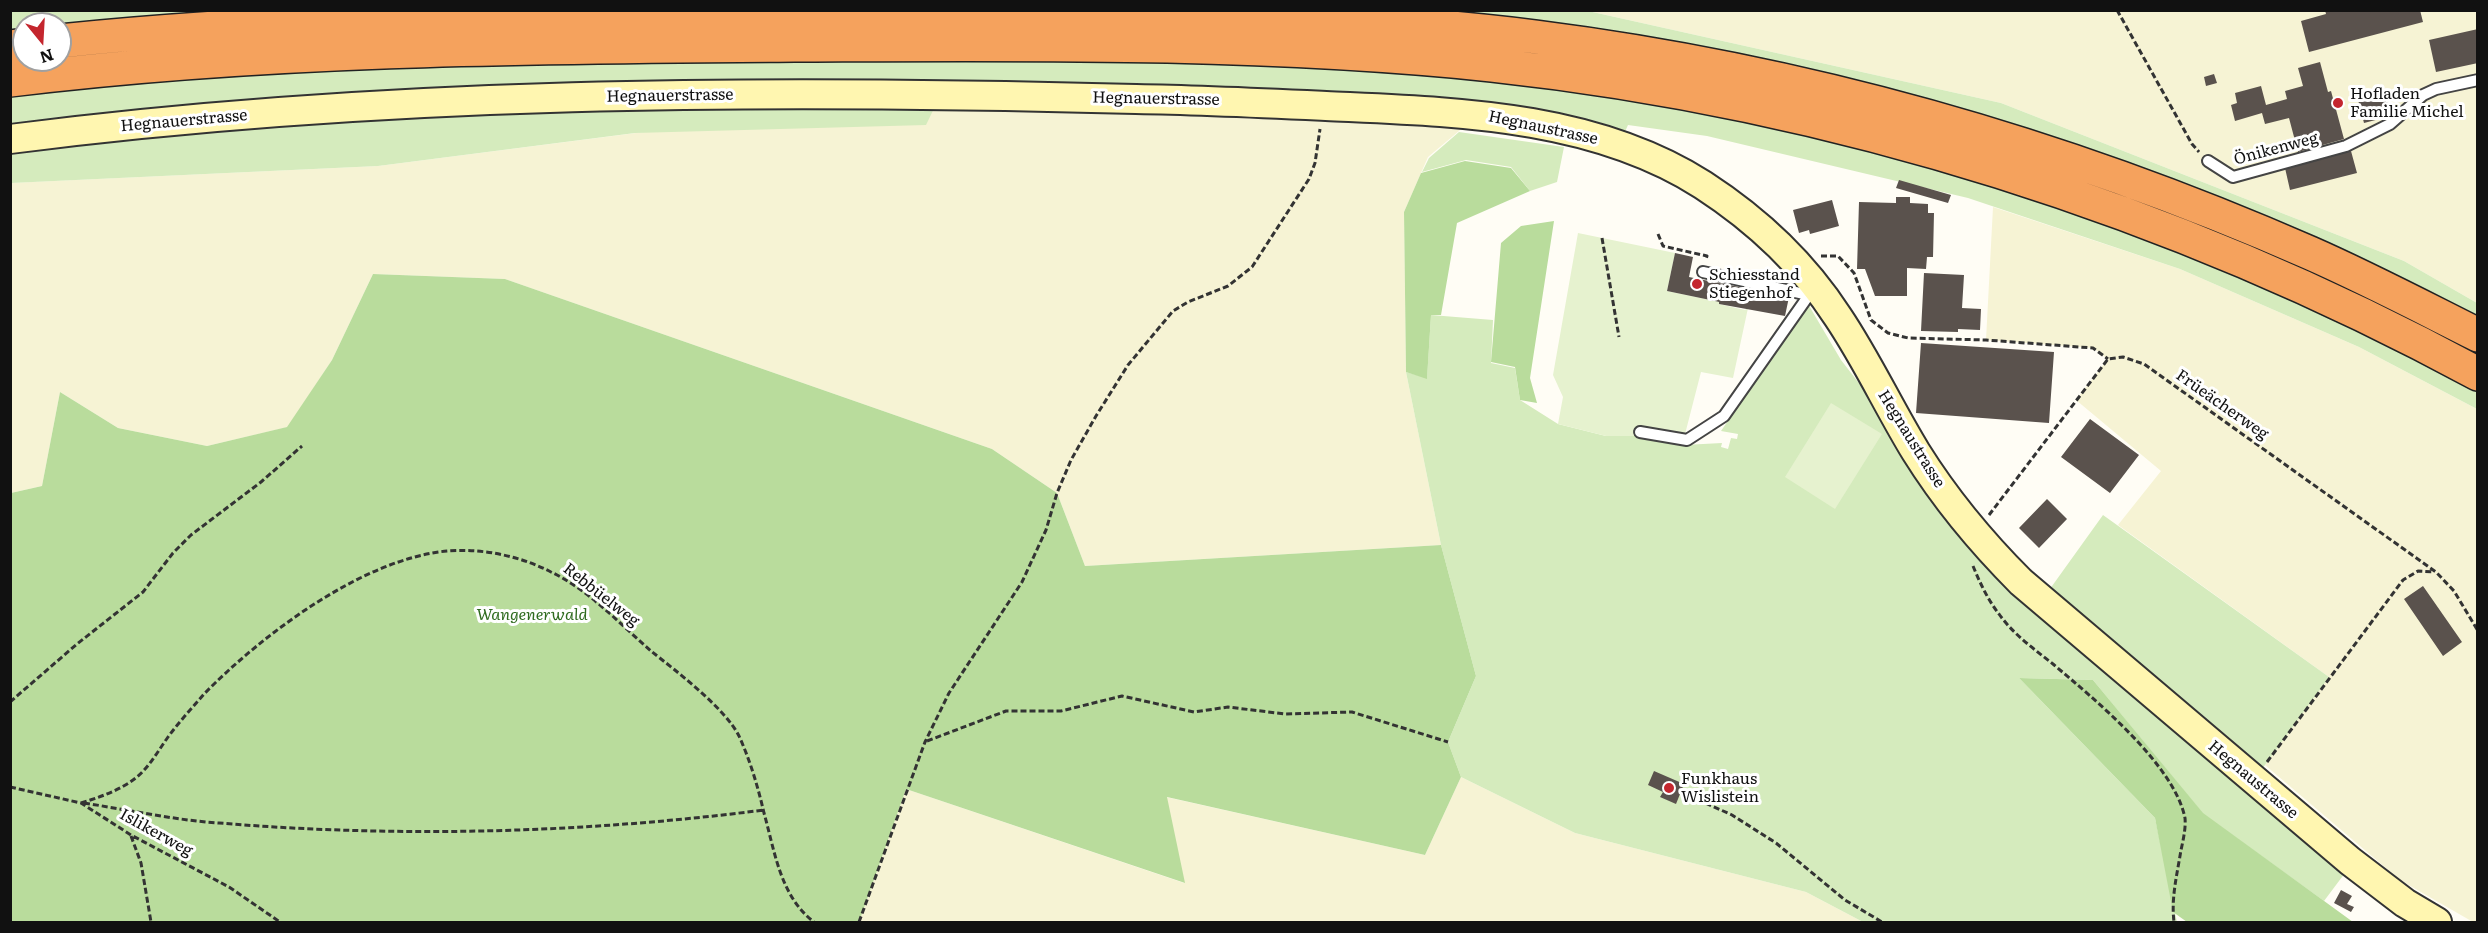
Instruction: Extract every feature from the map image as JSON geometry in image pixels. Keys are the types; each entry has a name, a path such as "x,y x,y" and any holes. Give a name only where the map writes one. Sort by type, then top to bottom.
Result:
{"highway":[{"path":"72,40 221,27 409,18 893,12 1270,16 1409,24 1537,37 1750,73 1861,98 2000,137 2154,189 2234,221 2315,256 2478,335"},
{"path":"10,80 234,59 511,47 974,45 1216,48 1341,52 1498,66 1613,82 1733,103 1834,126 1984,167 2107,208 2235,258 2332,301 2478,374"}],"street":[{"name":"Hegnauerstrasse","path":"10,139 291,112 561,97 941,93 1326,106"},
{"name":"Hegnaustrasse","path":"1326,106 1478,115 1554,128 1619,145 1699,182 1768,233 1796,262 1814,291 1854,341 1916,452 1973,531 1993,554 2041,601 2350,861 2405,903 2437,922"}],"lane":[{"name":"Önikenweg","path":"2208,161 2233,177 2346,146 2390,124 2423,95 2436,89 2478,80"},
{"path":"1640,432 1687,440 1724,416 1814,291 1703,272"}],"path":[{"path":"2117,10 2192,144 2208,161"},
{"path":"859,922 925,742 949,693 1022,582 1046,531 1057,494 1071,460 1128,365 1173,311 1188,302 1228,286 1252,267 1309,179 1326,106"},
{"path":"1658,234 1663,246 1707,256 1703,272"},
{"path":"1602,238 1618,337"},
{"name":"Früeächerweg","path":"1796,262 1824,255 1838,256 1854,273 1871,320 1888,333 1908,338 1986,340 2093,348 2108,359 2123,357 2144,364 2436,572 2454,591 2478,631"},
{"path":"1973,531 1992,512 2108,359"},
{"path":"10,702 77,644 143,592 172,553 191,535 254,488 302,446"},
{"name":"Rebbüelweg","path":"81,803 109,794 134,779 149,765 169,735 220,679 313,605 355,582 407,560 429,554 465,551 499,554 536,565 568,581 672,669 729,721 737,732 764,810 779,871 797,904 814,922"},
{"path":"2254,780 2403,580 2418,571 2436,572"},
{"path":"1984,592 1999,615 2018,635 2131,735 2158,766 2175,794 2185,819 2172,905 2174,922"},
{"path":"925,742 1005,711 1061,711 1122,696 1194,712 1228,707 1284,714 1352,712 1448,742"},
{"name":"Islikerweg","path":"10,787 81,803 131,835 229,887 280,922"},
{"path":"1681,792 1732,815 1776,843 1845,900 1882,922"},
{"path":"81,803 217,823 381,833 576,828 687,820 764,810"},
{"path":"131,835 141,863 151,922"}],"shaded area":[{"path":"1588,11 2477,11 2477,303 2404,261 2001,103"},
{"path":"941,94 1478,115 1428,157 1404,212 1406,372 1441,545 1085,566 1057,493 992,449 505,279 373,274 332,360 288,427 207,446 118,428 60,392 42,486 11,493 10,183 378,166"},
{"path":"1993,207 2180,269 2359,347 2477,409 2477,922 2473,922 2400,880 2265,765 2329,677 2118,525 2161,471 2076,400 2108,359 2093,348 1986,340"},
{"path":"1461,777 1575,833 1806,892 1863,922 859,922 906,789 1184,883 1166,797 1425,855"}],"green space":[{"path":"10,11 1588,11 2001,103 2404,261 2477,303 2477,409 2359,347 2180,269 1968,198 1707,136 1628,125 1619,145 1575,133 941,94 926,125 635,133 378,166 11,183"},
{"path":"1459,132 1564,147 1557,182 1530,191 1511,167 1466,160 1422,172 1429,158"},
{"path":"1465,161 1511,168 1530,191 1457,223 1441,315 1431,315 1427,379 1406,372 1404,212 1421,173"},
{"path":"1554,221 1530,378 1537,403 1520,400 1515,367 1491,362 1501,243 1521,226"},
{"path":"1578,233 1675,253 1667,291 1745,310 1748,308 1733,378 1701,372 1683,442 1640,436 1606,436 1558,424 1563,397 1553,375"},
{"name":"Wangenerwald","path":"373,274 505,279 992,449 1057,493 1085,566 1441,545 1476,676 1448,742 1461,777 1425,855 1167,797 1185,883 906,789 859,922 11,922 11,493 42,486 60,392 118,428 207,446 287,427 332,360"},
{"path":"1808,304 1841,360 1938,485 2042,600 2103,515 2329,677 2249,787 2348,869 2324,901 2203,814 2093,680 2019,678 2155,818 2177,922 1863,922 1806,892 1575,833 1461,777 1448,742 1476,676 1441,545 1406,372 1427,378 1431,315 1493,320 1491,363 1515,368 1520,400 1558,424 1606,436 1640,436 1684,445 1722,443 1721,447 1728,449 1731,438 1737,439 1738,434 1721,431"},
{"path":"1831,403 1882,434 1835,509 1785,477"},
{"path":"2019,678 2093,680 2203,813 2353,922 2187,922 2173,912 2155,818"}],"building":[{"path":"2325,10 2420,10 2423,22 2309,52 2301,21 2326,14"},
{"path":"2478,29 2478,63 2436,72 2429,40"},
{"path":"2320,62 2328,92 2331,91 2344,139 2298,152 2289,118 2265,124 2262,113 2235,121 2231,105 2237,103 2235,93 2261,86 2266,105 2287,99 2285,91 2303,86 2298,68"},
{"path":"2214,74 2217,83 2206,86 2204,77"},
{"path":"2384,89 2391,116 2364,123 2357,96"},
{"path":"2351,151 2357,173 2290,190 2285,168"},
{"path":"1899,180 1951,195 1948,203 1896,188"},
{"path":"1896,197 1910,197 1910,203 1928,204 1928,213 1934,213 1933,257 1927,257 1926,269 1907,268 1907,296 1875,296 1865,269 1857,269 1859,202 1896,203"},
{"path":"1832,200 1839,226 1810,234 1809,230 1799,233 1793,210"},
{"name":"Schiesstand Stiegenhof","path":"1675,253 1693,257 1689,277 1789,297 1785,316 1719,304 1715,301 1667,291"},
{"path":"1924,273 1964,275 1962,308 1981,309 1980,330 1921,331"},
{"path":"1921,343 2054,352 2049,423 1916,413"},
{"path":"2090,419 2139,455 2110,493 2061,457"},
{"path":"2047,499 2067,519 2039,548 2019,528"},
{"path":"2423,586 2462,642 2443,656 2404,599"},
{"name":"Funkhaus Wislistein","path":"1654,771 1684,784 1676,804 1660,797 1663,792 1648,785"},
{"path":"2341,890 2352,896 2347,904 2354,907 2351,912 2334,903"}],"place":[{"name":"Hofladen Familie Michel","path":"2338,103"},
{"name":"Schiesstand Stiegenhof","path":"1697,284"},
{"name":"Funkhaus Wislistein","path":"1669,788"}]}
